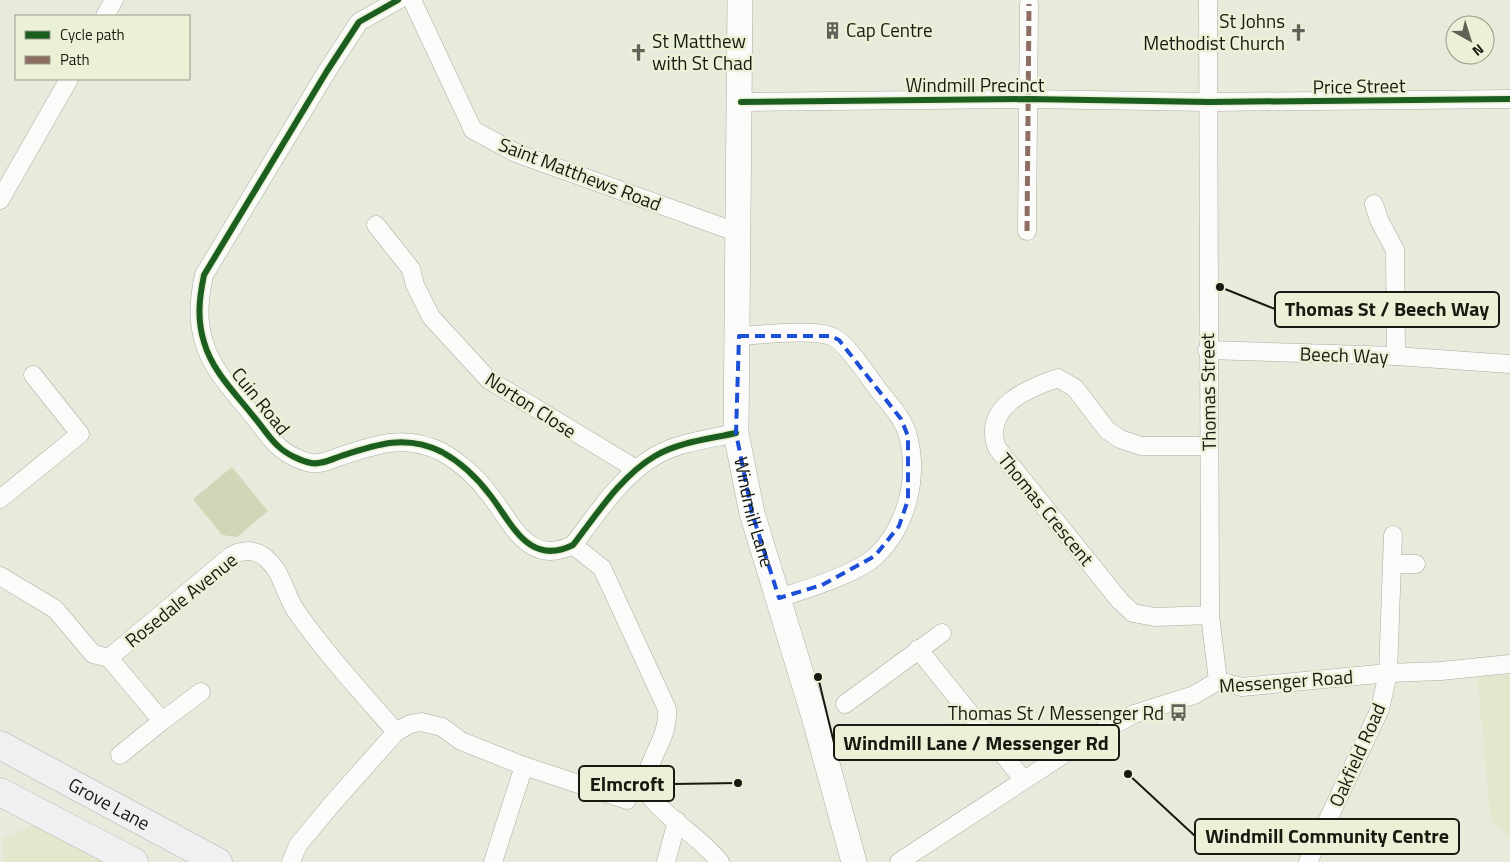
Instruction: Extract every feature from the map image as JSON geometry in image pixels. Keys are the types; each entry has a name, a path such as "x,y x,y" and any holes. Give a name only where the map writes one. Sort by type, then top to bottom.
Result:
{"main road":[{"name":"Windmill Lane","path":"740,0 739,336 736,433 752,513 779,598 854,862"},
{"name":"Grove Lane","path":"0,745 218,862"},
{"path":"0,794 134,862"}],"street":[{"path":"106,15 114,0"},
{"name":"Cuin Road","path":"398,0 359,22 327,71 204,275 198,307 204,344 217,371 278,447 302,460 314,464 396,440 426,446 442,452 461,464 490,494 516,534 535,548 550,551 563,550 573,545"},
{"name":"Saint Matthews Road","path":"412,0 474,130 516,154 739,233"},
{"name":"Thomas Street","path":"1208,0 1210,615 1218,681"},
{"path":"1027,231 1029,4"},
{"path":"0,200 68,80"},
{"name":"Windmill Precinct","path":"741,102 1029,99 1209,102"},
{"name":"Price Street","path":"1209,102 1510,99"},
{"path":"1374,204 1395,250 1396,356"},
{"name":"Norton Close","path":"376,226 411,269 415,284 431,317 489,380 636,469"},
{"path":"739,336 817,333 839,340 901,419 908,436 911,468 908,500 899,526 876,556 822,584 779,598"},
{"name":"Beech Way","path":"1208,350 1396,356 1510,364"},
{"path":"0,499 80,434 33,375"},
{"name":"Thomas Crescent","path":"1209,446 1141,446 1120,440 1107,430 1075,388 1058,378 1026,389 1013,400 1000,412 992,435 997,448 1120,601 1133,613 1155,617 1210,615"},
{"path":"641,800 647,785 647,774 652,758 666,731 667,710 602,568 573,545 636,469 657,455 687,444 736,433"},
{"name":"Oakfield Road","path":"1308,862 1380,709 1388,672 1394,564 1393,535"},
{"name":"Rosedale Avenue","path":"0,576 55,609 92,654 109,658 231,556 237,552 255,552 262,555 283,580 295,609 341,668 396,732"},
{"path":"1394,564 1416,564"},
{"path":"845,704 942,633"},
{"path":"918,649 1024,779"},
{"path":"109,658 162,721"},
{"name":"Messenger Road","path":"899,862 1084,741 1134,714 1194,695 1218,681 1242,688 1388,672 1441,671 1510,664"},
{"path":"120,755 201,692"},
{"path":"291,862 298,845 396,732 410,724 421,722 442,727 461,741 524,766 641,800 677,820 708,847 720,862"},
{"path":"494,862 524,766"},
{"path":"666,862 677,820"}],"highlighted area":[{"path":"739,336 831,336 839,340 901,419 908,436 908,500 899,526 875,556 822,585 779,598 752,513 736,433"}],"shaded area":[{"path":"232,467 268,511 237,537 222,535 193,499"},
{"path":"1510,675 1510,836 1491,822 1477,676"},
{"path":"35,824 114,862 3,862 2,839"}],"marked path":[{"path":"1027,231 1029,4"}],"cycle path":[{"path":"398,0 359,22 327,71 204,275 201,292 200,325 208,353 225,382 281,449 307,462 323,462 379,445 404,442 416,443 442,452 462,466 480,483 523,539 533,546 544,550 557,550 573,545 620,485 655,456 684,444 736,433"},
{"path":"741,102 1029,99 1209,102 1510,99"}],"place":[{"name":"Cap Centre","path":"832,30"},
{"name":"St Johns Methodist Church","path":"1299,32"},
{"name":"St Matthew with St Chad","path":"638,52"},
{"name":"Thomas St / Beech Way","path":"1220,287"},
{"name":"Windmill Lane / Messenger Rd","path":"818,677"},
{"name":"Thomas St / Messenger Rd","path":"1178,713"},
{"name":"Windmill Community Centre","path":"1128,774"},
{"name":"Elmcroft","path":"738,783"}]}
